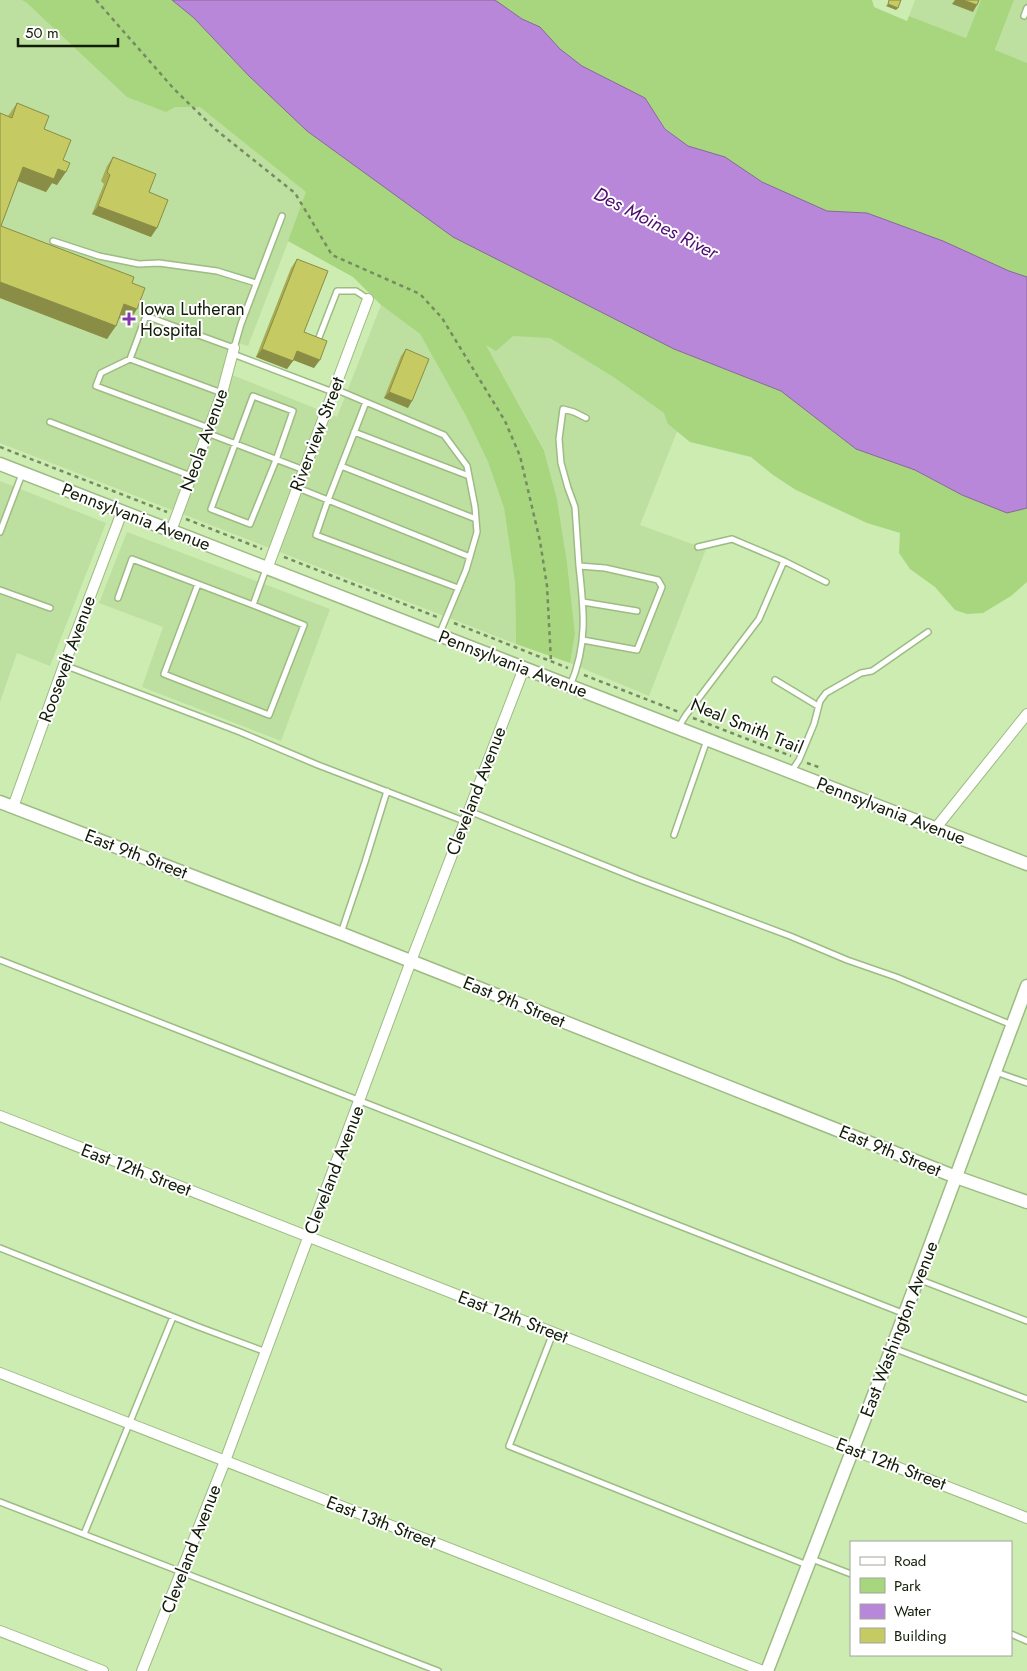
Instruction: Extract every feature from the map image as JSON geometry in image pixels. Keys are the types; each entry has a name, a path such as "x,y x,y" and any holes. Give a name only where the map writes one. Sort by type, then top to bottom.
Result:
{"street":[{"name":"Riverview Street","path":"266,569 368,299"},
{"name":"Neola Avenue","path":"171,531 222,393 234,351"},
{"name":"Pennsylvania Avenue","path":"0,464 1027,864"},
{"name":"Roosevelt Avenue","path":"13,807 122,512"},
{"name":"Cleveland Avenue","path":"142,1671 225,1461 411,961 524,668"},
{"path":"935,829 1027,714"},
{"name":"East 9th Street","path":"0,802 411,961 956,1177 1027,1202"},
{"name":"East Washington Avenue","path":"767,1671 905,1314 1027,986"},
{"name":"East 12th Street","path":"0,1116 1027,1518"},
{"name":"East 13th Street","path":"0,1373 763,1671"},
{"path":"0,1630 103,1671"}],"lane":[{"path":"1024,16 1027,8"},
{"path":"234,351 241,324 282,216"},
{"path":"53,241 99,256 139,264 160,263 217,271 256,284"},
{"path":"318,340 337,291 356,291 368,299"},
{"path":"304,470 234,444 208,431 96,386 101,373 130,359 146,316 366,402 444,435 467,466 475,507 476,532 470,557 439,635"},
{"path":"130,359 222,393"},
{"path":"253,396 293,411 276,460 250,524 210,509 253,396"},
{"path":"366,402 316,535 458,588"},
{"path":"570,686 583,647 583,602 576,507 561,463 559,439 562,409 586,418"},
{"path":"50,422 191,476"},
{"path":"354,432 469,476"},
{"path":"341,466 476,519"},
{"path":"0,532 22,473"},
{"path":"297,488 470,557"},
{"path":"698,547 732,539 784,561 826,582"},
{"path":"118,598 132,559 198,584 253,606 304,625 269,715 164,674 198,584"},
{"path":"678,728 759,619 784,561"},
{"path":"579,566 605,568 658,580 662,587 637,650 583,640"},
{"path":"253,606 266,569"},
{"path":"0,590 50,608"},
{"path":"583,602 637,611"},
{"path":"791,772 799,760 814,724 820,701 826,693 860,673 872,671 928,632"},
{"path":"64,665 240,732 464,822"},
{"path":"775,680 818,706"},
{"path":"674,835 707,740"},
{"path":"340,934 387,791"},
{"path":"468,811 790,936 846,960 896,977 1013,1025"},
{"path":"0,960 905,1314"},
{"path":"995,1072 1027,1083"},
{"path":"0,1248 266,1352"},
{"path":"918,1279 1027,1321"},
{"path":"84,1534 173,1317"},
{"path":"553,1333 509,1446 810,1562 850,1574"},
{"path":"892,1348 1027,1399"},
{"path":"0,1502 438,1671"},
{"path":"1012,1634 1027,1641"}],"path":[{"name":"Neal Smith Trail","path":"551,661 826,770"}],"shaded area":[{"name":"Iowa Lutheran Hospital","path":"0,0 172,0 307,131 370,177 674,349 705,361 640,525 706,549 649,696 570,663 575,634 567,562 557,499 544,449 476,327 320,159 248,346 232,341 222,371 337,417 381,305 420,334 466,416 488,462 504,508 515,583 516,644 0,443"},
{"path":"915,0 981,0 966,38 909,16"},
{"path":"1014,0 1027,0 1027,63 995,51"},
{"path":"0,481 106,523 50,666 17,653 0,702"},
{"path":"127,532 330,609 281,741 142,687 163,627 99,603"}],"green space":[{"path":"22,0 172,0 194,18 248,75 307,131 453,237 674,349 781,391 856,449 915,470 962,495 1007,513 1027,508 1027,582 1011,596 983,613 967,614 955,610 935,587 910,569 899,553 900,533 867,523 796,490 773,475 751,457 690,442 668,424 664,413 615,378 550,338 513,336 496,351 486,345 544,450 557,499 567,562 575,634 570,663 516,644 515,583 504,508 488,462 466,416 420,334 381,305 353,277 288,241 306,192 200,107 175,107 166,112 127,97"},
{"path":"495,0 872,0 874,7 907,21 909,16 966,38 981,0 1014,0 995,50 1027,63 1027,277 1009,271 943,241 867,213 827,211 762,182 725,157 688,146 666,129 645,98 582,66 560,49 540,27 522,19"}],"water":[{"name":"Des Moines River","path":"172,0 495,0 522,19 540,27 560,49 582,66 645,98 665,129 688,146 725,157 762,182 827,211 867,213 943,241 1009,271 1027,277 1027,508 1007,513 962,495 915,470 856,449 781,391 674,349 453,237 307,131 248,75 194,18"}],"building":[{"path":"889,0 901,0 898,8 888,4"},
{"path":"963,0 979,0 977,5"},
{"path":"17,103 49,116 44,129 71,140 63,160 70,163 66,172 58,169 54,179 23,167 1,226 134,277 132,283 145,288 137,309 124,304 116,326 0,282 0,113 12,118"},
{"path":"113,157 156,174 149,192 168,200 157,228 98,206 110,175 107,172"},
{"path":"297,259 328,271 304,332 327,341 320,360 297,351 293,361 262,349"},
{"path":"406,349 429,359 412,401 389,392"}],"place":[{"name":"Iowa Lutheran Hospital","path":"129,319"}]}
